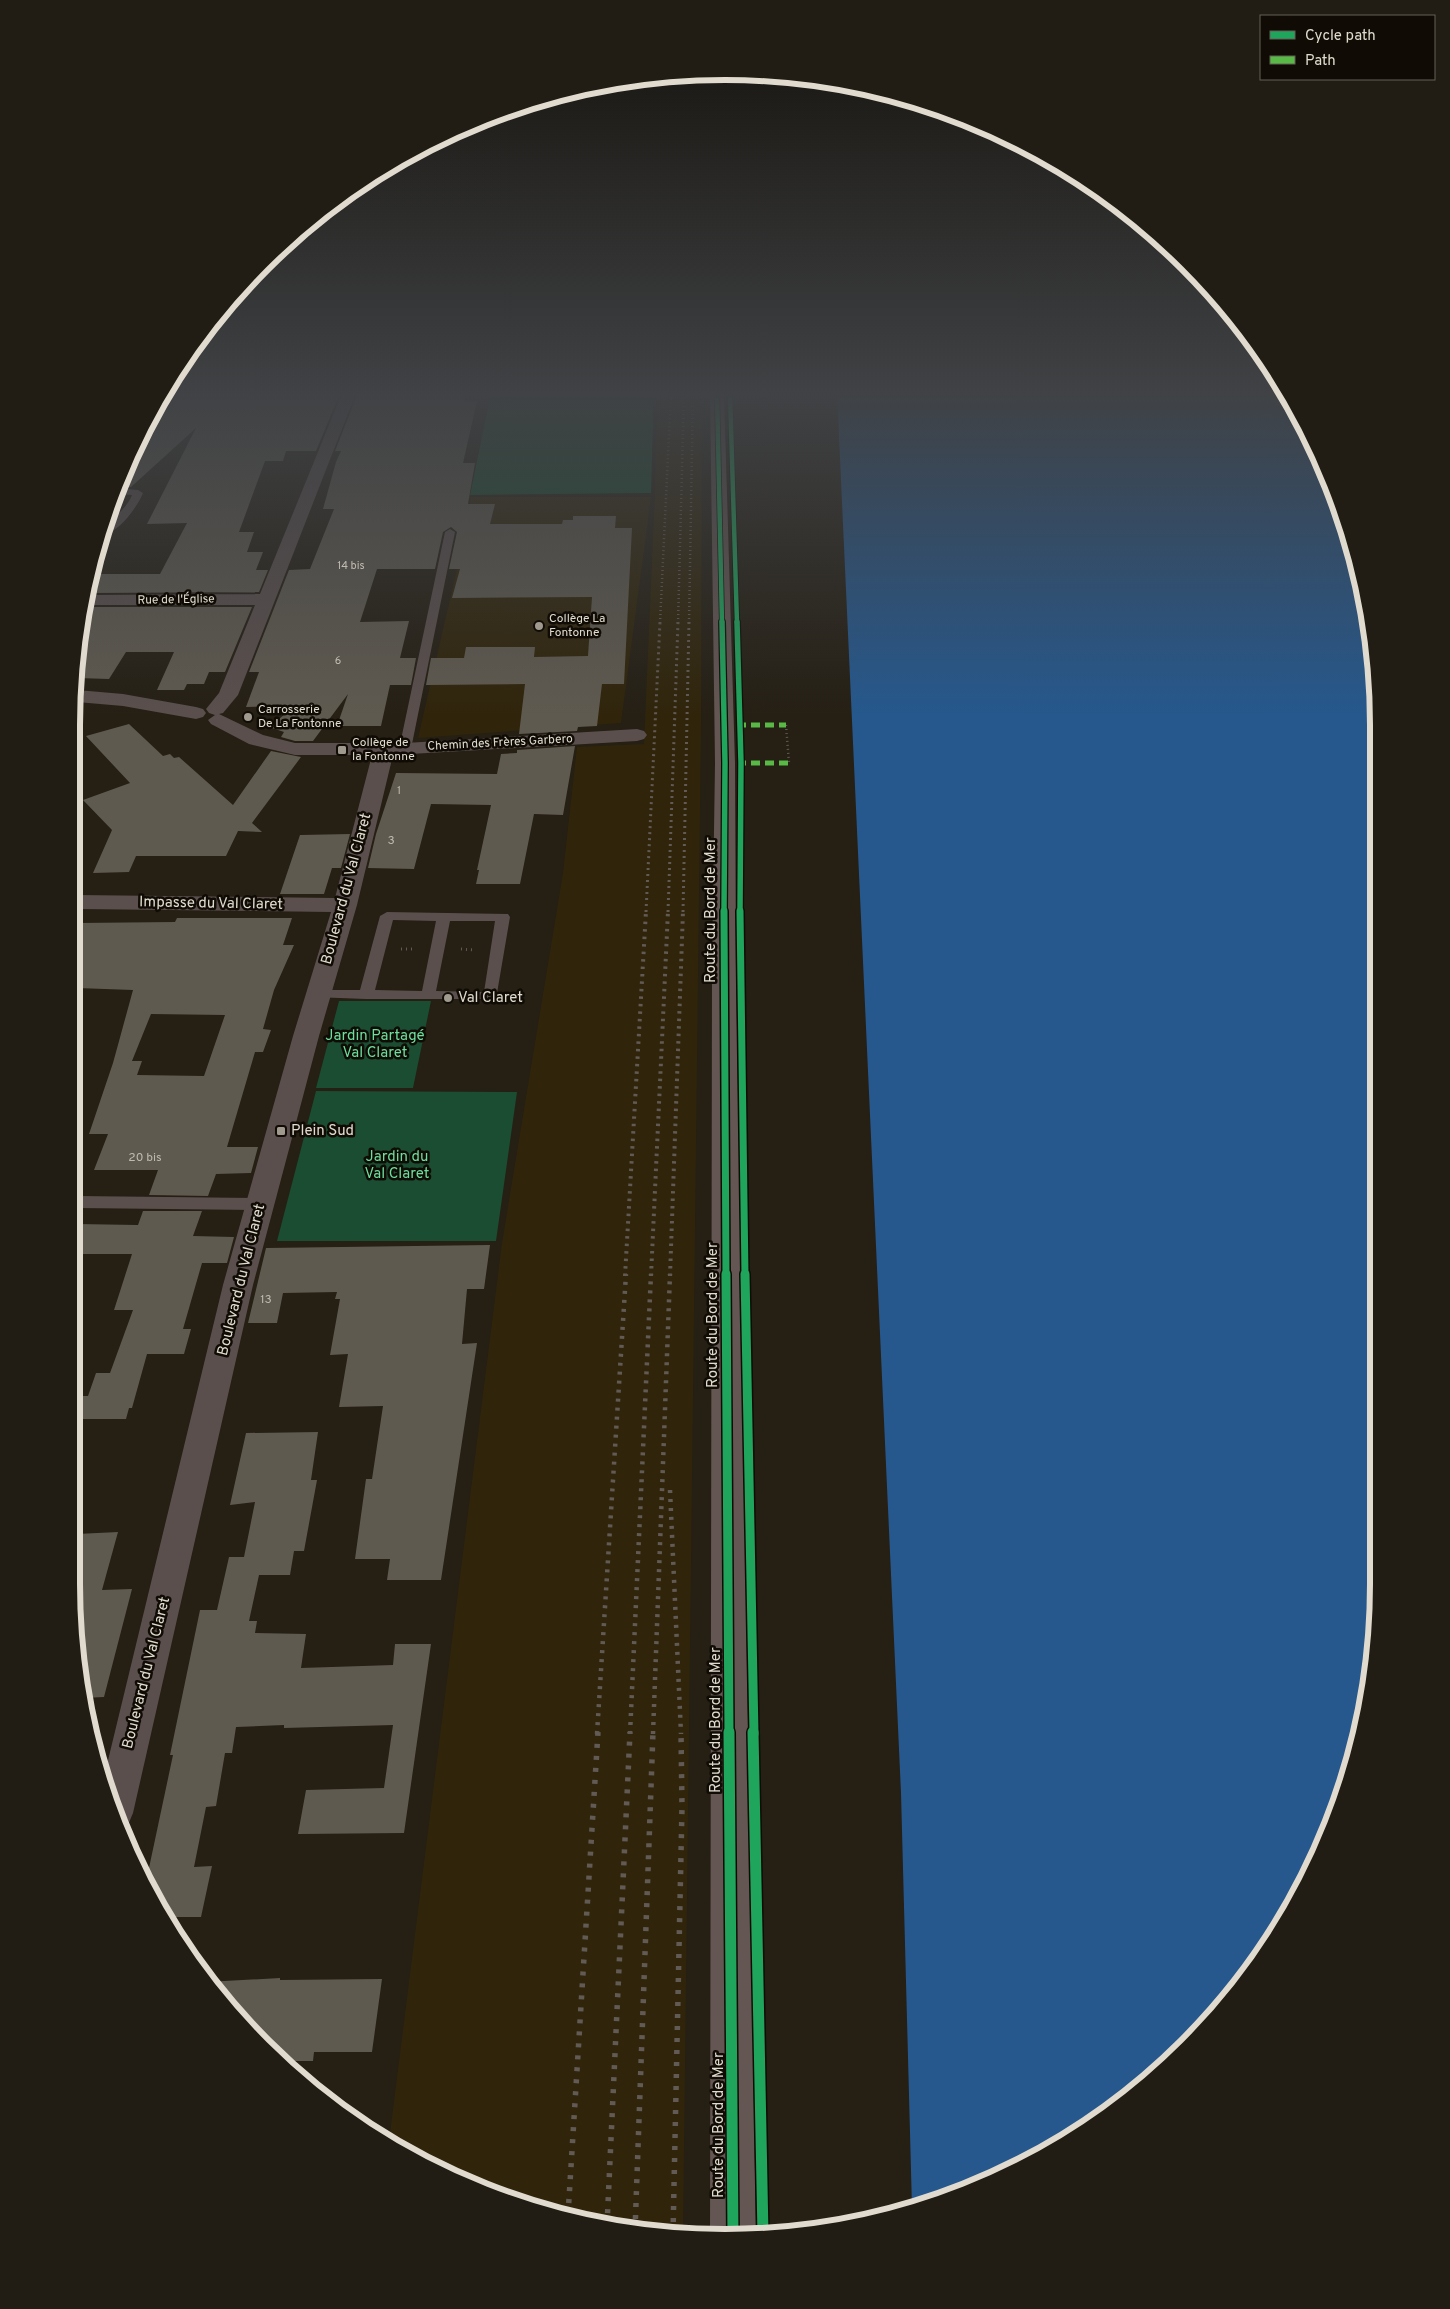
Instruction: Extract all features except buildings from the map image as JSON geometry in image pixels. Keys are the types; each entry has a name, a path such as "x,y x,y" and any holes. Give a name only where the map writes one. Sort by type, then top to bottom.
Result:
{"main road":[{"name":"Route du Bord de Mer","path":"719,501 725,763 724,975 733,2229"}],"street":[{"path":"81,696 123,700 196,712 193,719 199,722 217,714 228,695 305,501"},
{"name":"Rue de l'Église","path":"92,600 265,599"},
{"name":"Chemin des Frères Garbero","path":"217,714 256,740 294,749 394,749 637,734"},
{"name":"Boulevard du Val Claret","path":"117,1800 198,1462 238,1285 318,994 394,749"},
{"name":"Impasse du Val Claret","path":"80,902 345,905"}],"lane":[{"path":"111,527 122,518 135,501"},
{"path":"114,518 122,518"},
{"path":"394,749 450,532"},
{"path":"318,994 490,996 503,917 387,916 366,994"},
{"path":"428,996 444,917"},
{"path":"80,1202 261,1204"}],"path":[{"path":"786,726 789,763"}],"shaded area":[{"name":"Collège La Fontonne","path":"470,501 651,501 621,723 418,738 466,530"},
{"path":"655,501 702,501 701,726 683,2228 599,2217 518,2195 478,2180 402,2143 390,2135 502,1243 563,873 577,747 644,744"}],"green space":[{"name":"Jardin Partagé Val Claret","path":"339,1001 431,1001 413,1088 316,1088"},
{"name":"Jardin du Val Claret","path":"316,1091 517,1092 496,1241 277,1241"}],"water":[{"path":"842,501 1330,501 1348,558 1358,599 1369,683 1370,725 1369,1626 1358,1710 1336,1791 1321,1831 1284,1907 1237,1977 1181,2040 1118,2096 1048,2143 972,2180 912,2201 901,1793"}],"railway":[{"path":"660,623 666,501"},
{"path":"678,623 681,501"},
{"path":"689,623 691,501"},
{"path":"646,912 660,622"},
{"path":"668,912 678,622"},
{"path":"683,912 689,622"},
{"path":"625,1276 646,911"},
{"path":"651,1276 668,911"},
{"path":"670,1276 683,911"},
{"path":"597,1734 626,1274"},
{"path":"630,1734 651,1274"},
{"path":"653,1734 670,1274"},
{"path":"670,1490 681,1734"},
{"path":"568,2210 598,1732"},
{"path":"607,2218 630,1732"},
{"path":"635,2222 653,1732"},
{"path":"673,2227 682,1807 681,1732"}],"marked path":[{"path":"737,725 786,725"},
{"path":"737,763 789,763"}],"cycle path":[{"path":"719,501 725,763 724,965 733,2229"},
{"path":"733,501 741,763 739,965 763,2228"}],"place":[{"name":"Collège La Fontonne","path":"539,626"},
{"name":"Carrosserie De La Fontonne","path":"248,717"},
{"name":"Collège de la Fontonne","path":"342,750"},
{"name":"Val Claret","path":"448,998"},
{"name":"Plein Sud","path":"281,1131"}]}
